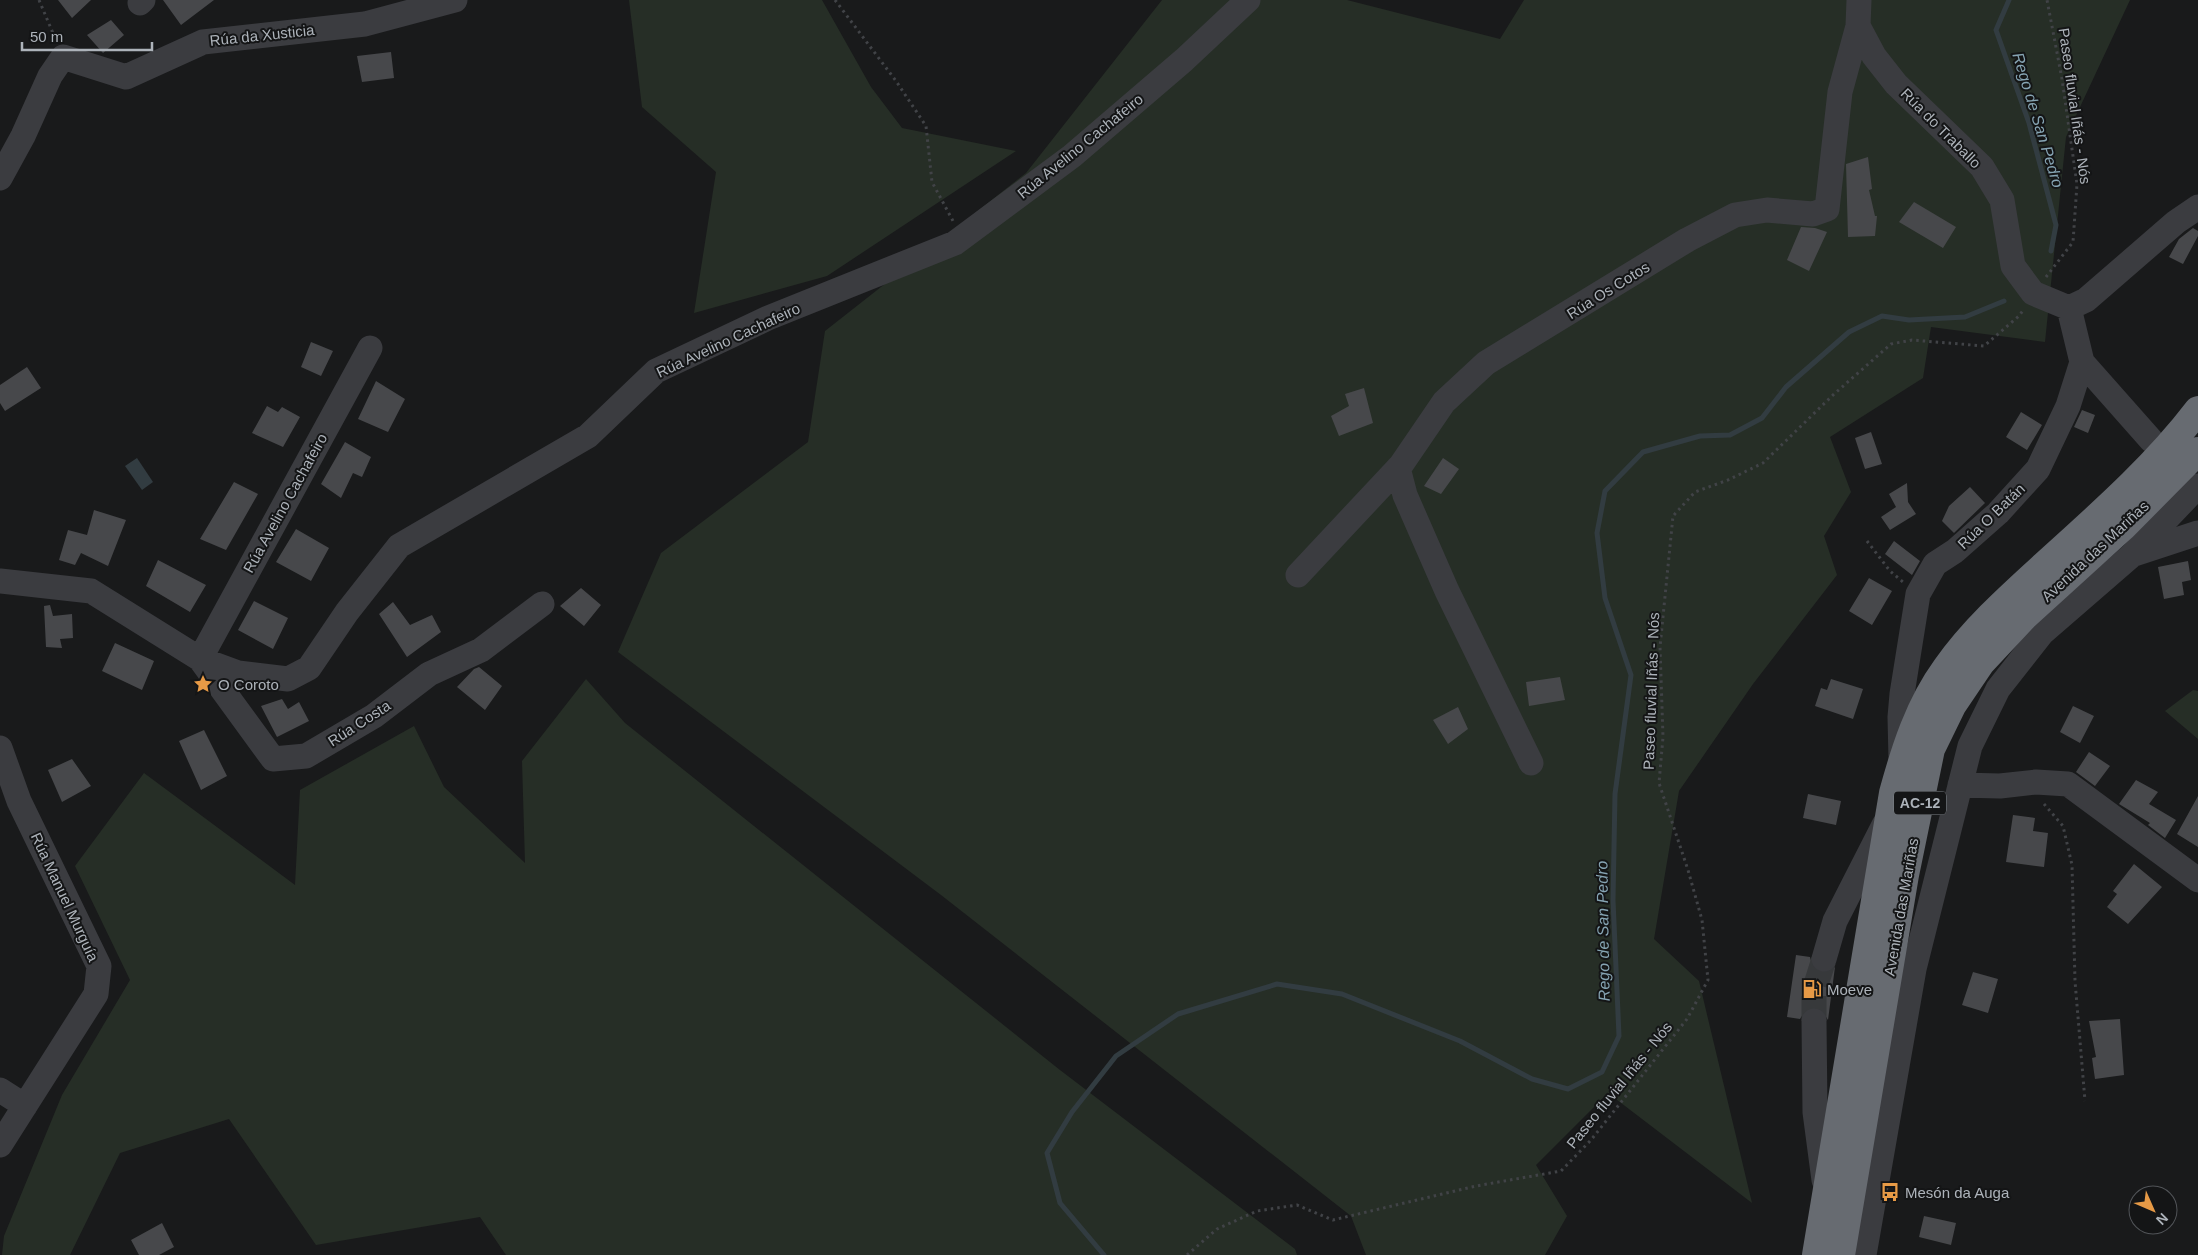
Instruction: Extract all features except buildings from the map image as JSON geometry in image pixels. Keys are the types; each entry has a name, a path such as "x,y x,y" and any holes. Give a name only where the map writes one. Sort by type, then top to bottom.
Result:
{"highway":[{"name":"Avenida das Mariñas","path":"1816,1255 1893,793 1910,735 1946,667 1980,627 2109,506 2144,471 2198,410"},
{"name":"Avenida das Mariñas","path":"1841,1255 1905,875 1931,749 1952,706 1981,663 2024,617 2123,527 2198,451"}],"street":[{"name":"Rúa da Xusticia","path":"63,58 126,77 203,42 365,24 455,0"},
{"name":"Rúa Avelino Cachafeiro","path":"0,581 91,591 200,659 238,673 288,679 309,668 347,612 399,546 588,436 656,371 768,318 955,243 1072,156 1184,60 1248,0"},
{"path":"1858,26 1859,0"},
{"name":"Rúa do Traballo","path":"1858,26 1874,56 1896,84 1982,167 2002,200 2013,266 2033,293"},
{"name":"Rúa Os Cotos","path":"1298,575 1398,468 1444,402 1486,363 1687,240 1734,214 1767,210 1813,214 1827,208 1840,92 1858,26"},
{"path":"0,178 23,136 50,76 63,58"},
{"path":"2033,293 2069,308 2086,300 2176,222 2198,207"},
{"path":"2069,308 2082,362 2150,440"},
{"name":"Rúa Avelino Cachafeiro","path":"200,659 370,348"},
{"name":"Rúa O Batán","path":"1918,594 1935,564 1955,551 1998,513 2038,469 2068,406 2082,362"},
{"path":"1398,468 1406,496 1446,591 1531,763"},
{"name":"Avenida das Mariñas","path":"1864,1255 1914,969 1970,746 1998,689 2042,633 2132,555 2198,486"},
{"name":"Avenida das Mariñas","path":"2132,555 2198,533"},
{"name":"Avenida das Mariñas","path":"1901,765 1900,717 1902,694 1918,594"},
{"name":"Rúa Costa","path":"200,659 274,759 306,756 374,716 429,674 481,650 542,604"},
{"name":"Rúa Manuel Murguía","path":"0,748 19,801 99,966 96,994 0,1145"},
{"path":"1960,785 2000,786 2036,782 2068,784 2198,880"},
{"path":"1824,959 1836,921 1891,814"},
{"path":"1814,1021 1815,1112 1826,1203"},
{"path":"0,1090 25,1106"}],"path":[{"path":"39,0 63,58"},
{"path":"835,0 891,73 926,126 932,182 950,217 964,236"},
{"name":"Paseo fluvial Iñás - Nós","path":"1188,1255 1217,1229 1257,1212 1297,1206 1333,1220 1476,1186 1561,1171 1591,1140 1687,1020 1708,980 1702,920 1688,870 1659,783 1663,737 1660,647 1673,516 1695,492 1728,480 1763,463 1833,395 1891,344 1912,340 1984,346 2019,316 2033,293 2073,242 2077,184 2062,79 2047,0"},
{"path":"1867,542 1890,571 1918,594"},
{"path":"2036,782 2044,804 2063,826 2072,865 2075,981 2085,1101"}],"shaded area":[{"path":"629,0 822,0 871,87 902,128 1016,151 827,276 694,313 716,172 642,107"},
{"path":"1162,0 1347,0 1500,39 1524,0 2130,0 2066,137 2045,342 1931,327 1923,378 1830,437 1851,492 1824,536 1837,575 1753,684 1679,791 1654,939 1699,981 1752,1203 1608,1093 1536,1165 1567,1216 1545,1255 1366,1255 1351,1216 941,895 618,652 661,553 808,442 825,331 1026,173"},
{"path":"137,458 153,482 142,490 125,466"},
{"path":"586,679 625,723 1060,1070 1295,1249 1297,1255 506,1255 480,1217 316,1245 229,1119 120,1153 70,1255 2,1255 4,1236 62,1095 130,980 75,866 144,773 295,885 300,790 414,726 444,787 525,863 522,761"},
{"path":"2193,690 2198,691 2198,739 2165,711"}],"waterway":[{"name":"Rego de San Pedro","path":"2009,0 1996,30 2029,123 2056,225 2051,251"},
{"name":"Rego de San Pedro","path":"1104,1255 1060,1203 1047,1153 1072,1112 1116,1056 1178,1014 1277,984 1342,994 1460,1041 1532,1079 1568,1089 1602,1072 1619,1036 1613,900 1615,794 1631,675 1605,598 1597,533 1605,491 1643,452 1700,436 1730,435 1762,418 1786,387 1849,332 1882,316 1909,320 1965,317 2004,301"}],"tunnel":[{"path":"1814,1021 1814,991 1824,959"}],"place":[{"name":"O Coroto","path":"203,684"},
{"name":"Moeve","path":"1812,989"},
{"name":"Mesón da Auga","path":"1890,1192"}]}
